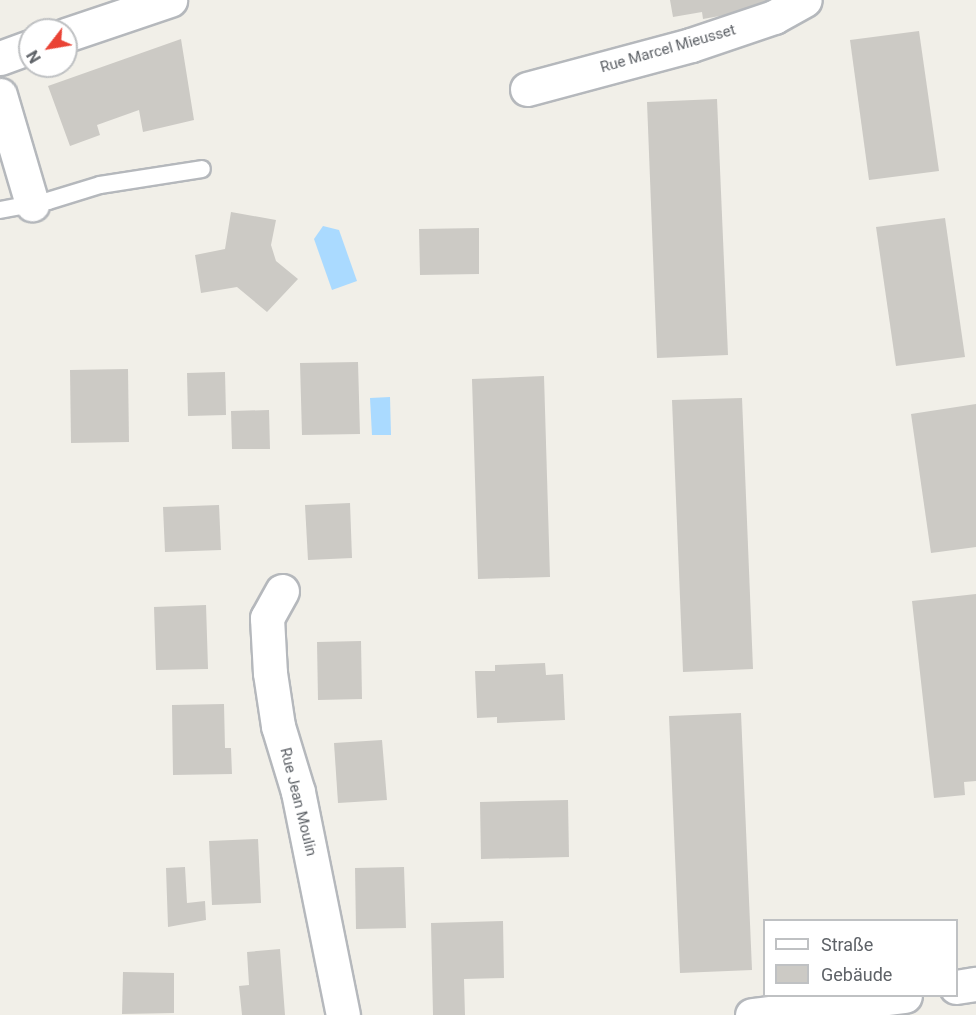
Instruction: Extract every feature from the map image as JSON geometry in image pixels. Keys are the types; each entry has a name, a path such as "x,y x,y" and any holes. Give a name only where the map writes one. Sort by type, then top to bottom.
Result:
{"street":[{"path":"78,31 170,0"},
{"name":"Rue Marcel Mieusset","path":"527,88 691,45 774,16 806,0"},
{"path":"0,58 18,51"},
{"path":"0,95 32,204"},
{"name":"Rue Jean Moulin","path":"282,591 267,618 270,674 278,726 298,792 343,1015"},
{"path":"958,987 976,984"},
{"path":"772,1014 851,1009 901,997"}],"lane":[{"path":"0,210 32,204 100,185 202,169"}],"water":[{"path":"323,226 339,230 357,281 332,290 314,239"},
{"path":"390,397 391,435 372,435 370,398"}],"building":[{"path":"670,0 769,0 770,7 703,19 702,12 673,17"},
{"path":"919,31 939,171 869,180 850,40"},
{"path":"181,39 194,120 143,132 139,110 97,125 100,135 70,146 48,86 71,78 78,78 78,75"},
{"path":"717,99 728,355 657,358 647,102"},
{"path":"231,212 276,220 271,245 276,261 298,279 267,312 237,287 201,293 195,255 225,249"},
{"path":"945,218 965,357 896,366 876,227"},
{"path":"479,228 479,274 420,275 419,229"},
{"path":"358,362 360,434 302,435 300,363"},
{"path":"128,369 129,442 71,443 70,370"},
{"path":"225,372 226,415 188,416 187,373"},
{"path":"544,376 550,577 478,579 472,379"},
{"path":"742,398 753,669 683,672 672,400"},
{"path":"976,404 976,547 931,553 911,414"},
{"path":"269,410 270,449 232,449 231,411"},
{"path":"350,503 352,558 308,560 305,505"},
{"path":"219,505 221,550 165,552 163,507"},
{"path":"976,594 976,781 964,782 965,795 934,798 912,601"},
{"path":"206,605 208,669 156,670 154,607"},
{"path":"361,641 362,699 318,700 317,642"},
{"path":"545,663 546,675 563,674 565,720 497,723 497,717 477,718 475,671 495,671 495,665"},
{"path":"224,704 225,748 231,748 232,774 173,775 172,705"},
{"path":"741,713 752,970 680,973 669,716"},
{"path":"382,740 387,800 338,803 334,743"},
{"path":"568,800 569,857 481,859 480,802"},
{"path":"258,839 261,903 212,905 209,841"},
{"path":"185,867 187,903 205,901 206,920 168,927 166,868"},
{"path":"404,867 406,928 356,929 355,868"},
{"path":"503,921 504,978 464,979 465,1015 433,1015 431,923"},
{"path":"280,949 285,1015 242,1015 239,986 249,985 247,952"},
{"path":"123,972 174,973 174,1013 122,1014"}]}
